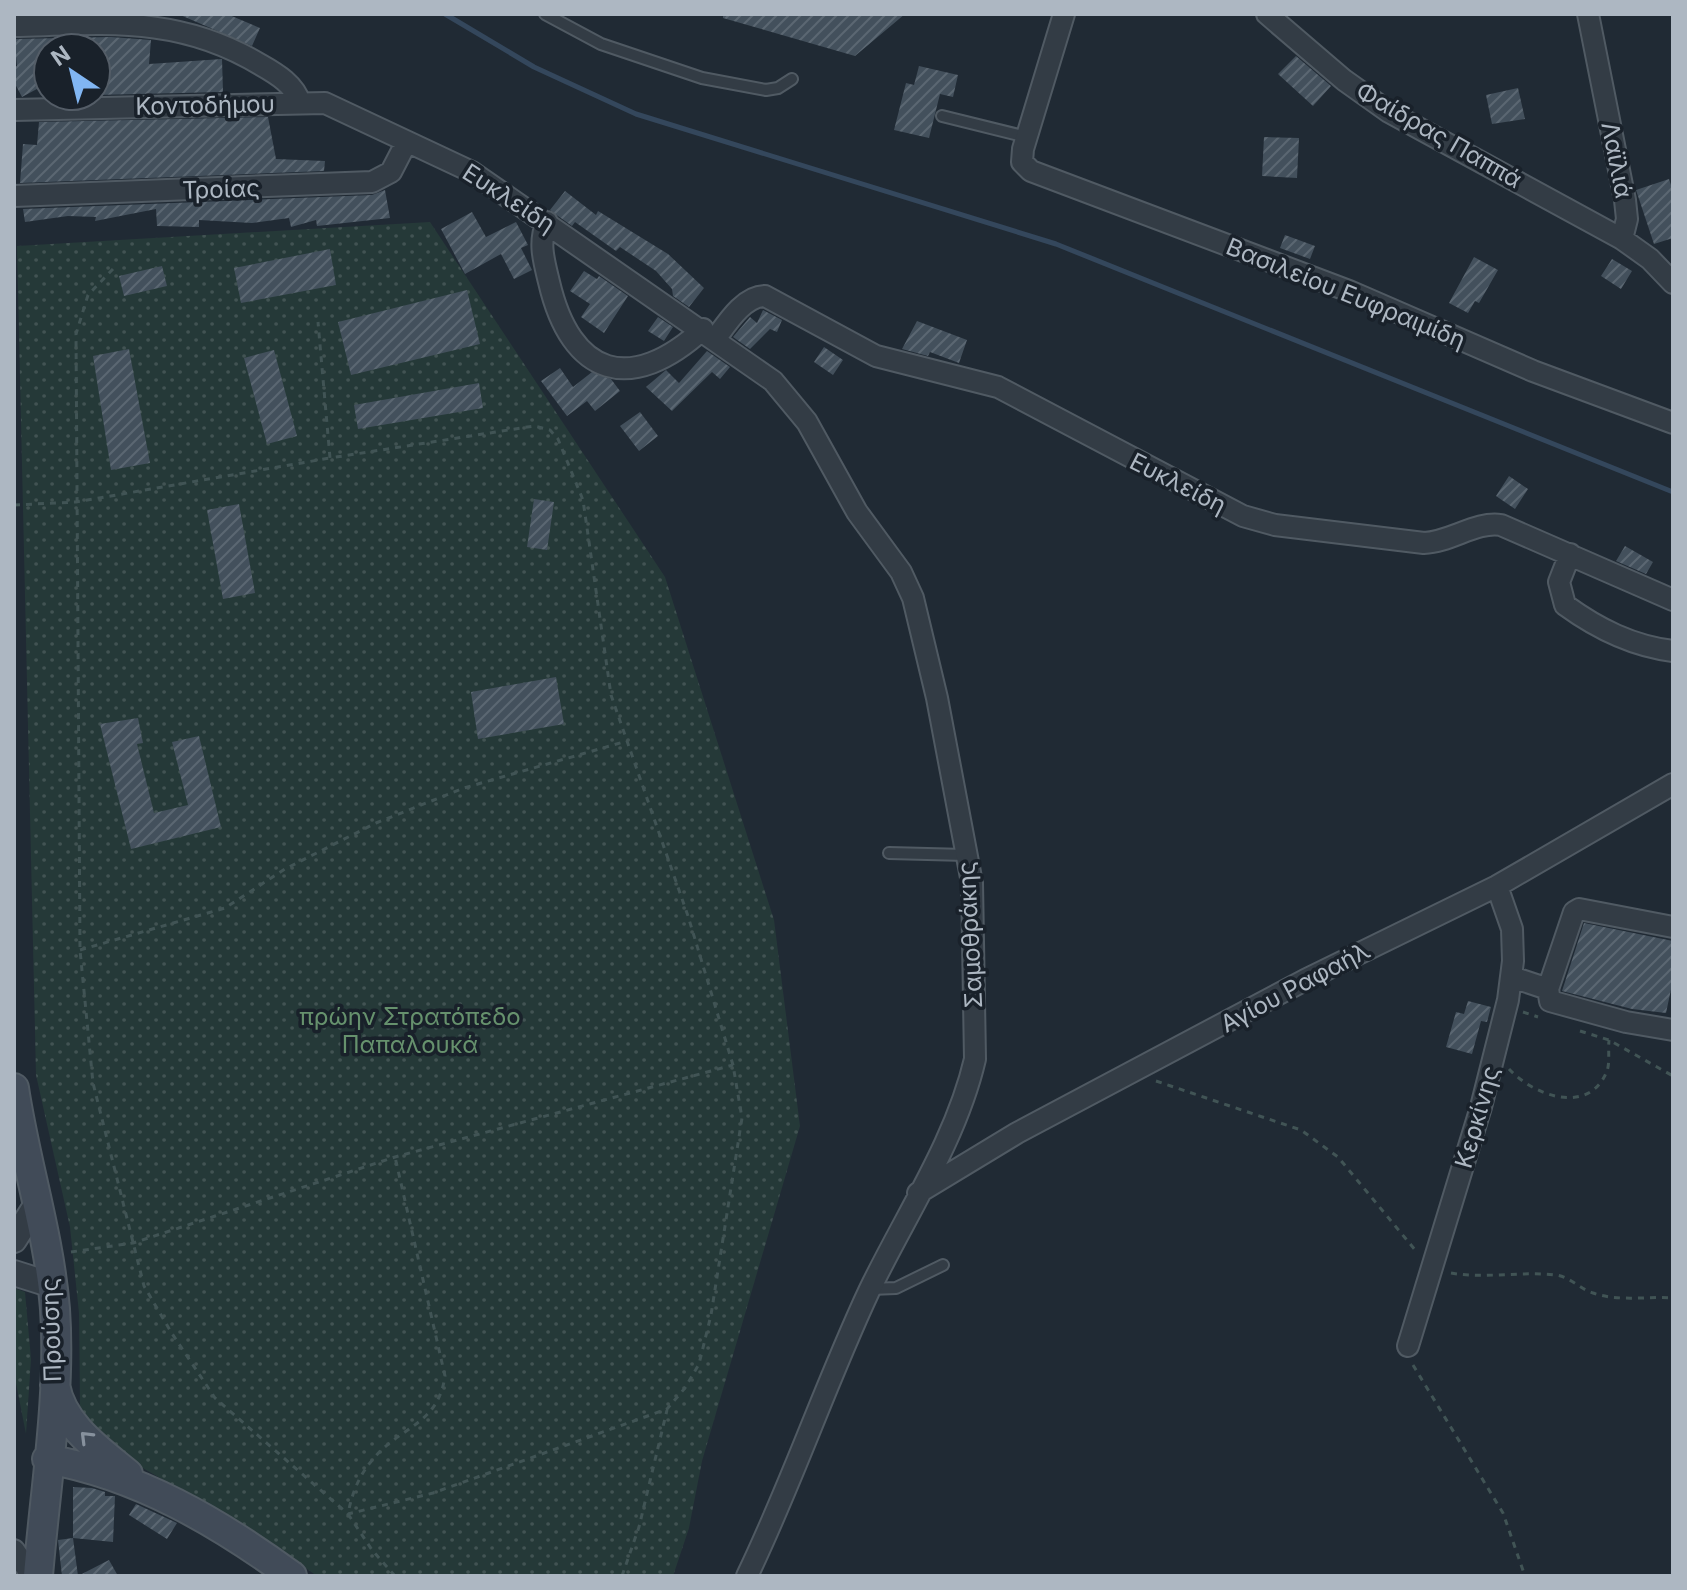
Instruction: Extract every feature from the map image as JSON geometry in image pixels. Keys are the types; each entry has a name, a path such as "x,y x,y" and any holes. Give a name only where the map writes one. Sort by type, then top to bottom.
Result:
{"main road":[{"name":"Προύσης","path":"14,1088 52,1285 54,1380 35,1576"},
{"path":"54,1380 62,1407 75,1425 136,1482 248,1544 292,1576"},
{"path":"47,1459 136,1482"}],"street":[{"path":"1027,137 1064,14"},
{"name":"Φαίδρας Παππά","path":"1267,14 1344,80 1389,112 1622,239"},
{"name":"Λαϊλιά","path":"1588,14 1625,200 1627,223 1622,239"},
{"path":"14,26 146,25 190,32 269,70 291,87 300,103"},
{"name":"Κοντοδήμου","path":"14,110 300,103"},
{"name":"Ευκλείδη","path":"300,103 340,107 406,143 472,172 709,334 743,305 757,296 765,296 876,356 998,387 1218,504 1265,523 1424,543 1448,541 1496,524 1673,600"},
{"name":"Βασιλείου Ευφραιμίδη","path":"1027,137 1022,160 1031,171 1349,291 1533,371 1673,423"},
{"name":"Τροίας","path":"14,196 372,182 391,172 406,143"},
{"path":"547,222 541,243 551,291 566,333 580,351 613,367 632,369 668,356 709,334"},
{"path":"1622,239 1650,259 1673,283"},
{"name":"Σαμοθράκης","path":"709,334 787,394 857,512 910,589 937,698 973,901 975,1059 968,1088 944,1143 870,1289 747,1576"},
{"path":"1570,554 1559,582 1565,605 1595,626 1647,648 1673,651"},
{"name":"Αγίου Ραφαήλ","path":"918,1193 1017,1133 1305,980 1497,886 1673,784"},
{"name":"Κερκίνης","path":"1408,1346 1495,1055 1512,977 1512,929 1497,886"},
{"path":"1673,927 1579,909 1574,912 1548,989 1550,1001 1626,1022 1673,1030"},
{"path":"1512,977 1548,989"},
{"path":"944,1143 967,1165"},
{"path":"14,1240 37,1204"},
{"path":"14,1273 52,1285"},
{"path":"14,1550 35,1576"}],"lane":[{"path":"545,14 601,44 702,78 766,90 778,88 792,79"},
{"path":"942,116 1027,137"},
{"path":"889,853 966,855"},
{"path":"870,1289 896,1288 943,1265"}],"path":[{"path":"113,269 88,295 79,318 76,502 80,950 93,1083 144,1286 215,1398 288,1465 348,1514 372,1550 395,1576"},
{"path":"318,322 330,458"},
{"path":"14,505 76,502 534,426 550,430 568,458 583,500 611,695 688,916 733,1065 742,1118 714,1301 699,1364 685,1388 667,1409 639,1527 622,1576"},
{"path":"80,950 225,908 285,869 376,823 464,788 627,741"},
{"path":"1506,1006 1550,1021"},
{"path":"1579,1030 1609,1040 1673,1076"},
{"path":"1495,1055 1517,1078 1549,1096 1576,1099 1595,1091 1608,1069 1609,1040"},
{"path":"47,1256 133,1243 395,1157 733,1065"},
{"path":"1133,1073 1301,1130 1338,1157 1431,1269 1473,1277 1523,1273 1560,1275 1593,1293 1625,1299 1673,1298"},
{"path":"348,1514 352,1493 376,1455 413,1428 442,1399 445,1376 395,1157"},
{"path":"1408,1346 1415,1369 1503,1513 1525,1576"},
{"path":"348,1514 433,1493 667,1409"}],"green space":[{"name":"πρώην Στρατόπεδο Παπαλουκά","path":"430,222 665,577 774,920 800,1126 702,1461 689,1528 673,1576 317,1576 257,1534 141,1467 100,1436 85,1420 80,1406 79,1313 70,1227 36,1075 17,246"},
{"path":"14,1288 25,1292 31,1359 26,1434 14,1373"}],"building":[{"path":"178,14 227,14 260,28 252,46"},
{"path":"723,14 905,14 855,56 723,18"},
{"path":"112,37 151,40 149,64 222,59 223,92 112,95"},
{"path":"14,39 32,39 32,92 22,97 14,82 14,67 17,66"},
{"path":"1296,56 1331,86 1313,106 1278,74"},
{"path":"919,66 958,75 953,97 940,94 929,138 894,130 906,83 914,85"},
{"path":"1518,88 1525,119 1492,124 1486,95"},
{"path":"268,117 276,159 325,161 324,171 20,183 23,144 37,145 39,122"},
{"path":"1264,137 1299,138 1297,178 1262,176"},
{"path":"1669,179 1673,191 1673,238 1654,244 1636,190"},
{"path":"385,190 390,218 317,226 316,220 291,227 289,218 252,223 199,220 199,227 157,226 156,209 95,221 96,217 68,216 25,222 23,209 372,195"},
{"path":"565,191 596,215 598,211 668,254 704,288 689,307 673,296 672,289 656,271 620,247 616,251 575,222 572,226 550,210"},
{"path":"472,212 486,237 516,222 528,245 521,248 532,270 514,279 501,254 465,274 441,229"},
{"path":"1285,235 1315,246 1310,259 1280,248"},
{"path":"330,249 336,285 241,303 234,268"},
{"path":"1474,257 1498,270 1479,303 1475,301 1468,313 1449,303"},
{"path":"1612,259 1632,271 1621,289 1601,276"},
{"path":"162,266 167,286 124,296 119,276"},
{"path":"584,271 597,279 599,276 628,296 604,333 581,317 590,304 570,291"},
{"path":"467,290 480,344 351,375 338,322"},
{"path":"763,310 782,320 777,332 770,329 750,349 733,337 750,317 757,323"},
{"path":"658,317 673,327 664,341 648,331"},
{"path":"917,321 967,340 959,363 930,352 928,356 902,349"},
{"path":"824,347 843,360 833,375 814,362"},
{"path":"129,349 150,463 111,470 93,356"},
{"path":"274,350 297,436 267,444 244,358"},
{"path":"707,351 730,367 720,379 712,372 672,411 646,387 666,370 679,383"},
{"path":"560,368 573,387 592,372 611,379 620,391 595,411 587,401 567,416 541,381"},
{"path":"479,383 483,408 358,429 354,405"},
{"path":"640,412 658,436 639,451 620,426"},
{"path":"1509,476 1528,489 1515,509 1496,496"},
{"path":"534,499 554,502 547,550 527,547"},
{"path":"239,504 255,593 223,599 207,510"},
{"path":"1625,546 1653,562 1646,574 1616,561"},
{"path":"556,677 564,724 478,739 471,692"},
{"path":"138,718 143,743 137,744 154,813 188,805 172,742 199,736 221,827 131,849 100,724"},
{"path":"1584,923 1673,941 1673,980 1666,1013 1632,1009 1562,991"},
{"path":"1468,1001 1491,1007 1487,1022 1481,1021 1472,1054 1446,1047 1456,1012 1464,1014"},
{"path":"73,1487 92,1488 105,1492 105,1496 115,1496 113,1542 73,1538"},
{"path":"136,1504 177,1523 167,1539 129,1515"},
{"path":"73,1538 78,1576 62,1576 58,1540"},
{"path":"109,1560 118,1576 78,1576"}],"waterway":[{"path":"445,14 534,67 636,114 1056,244 1673,492"}]}
